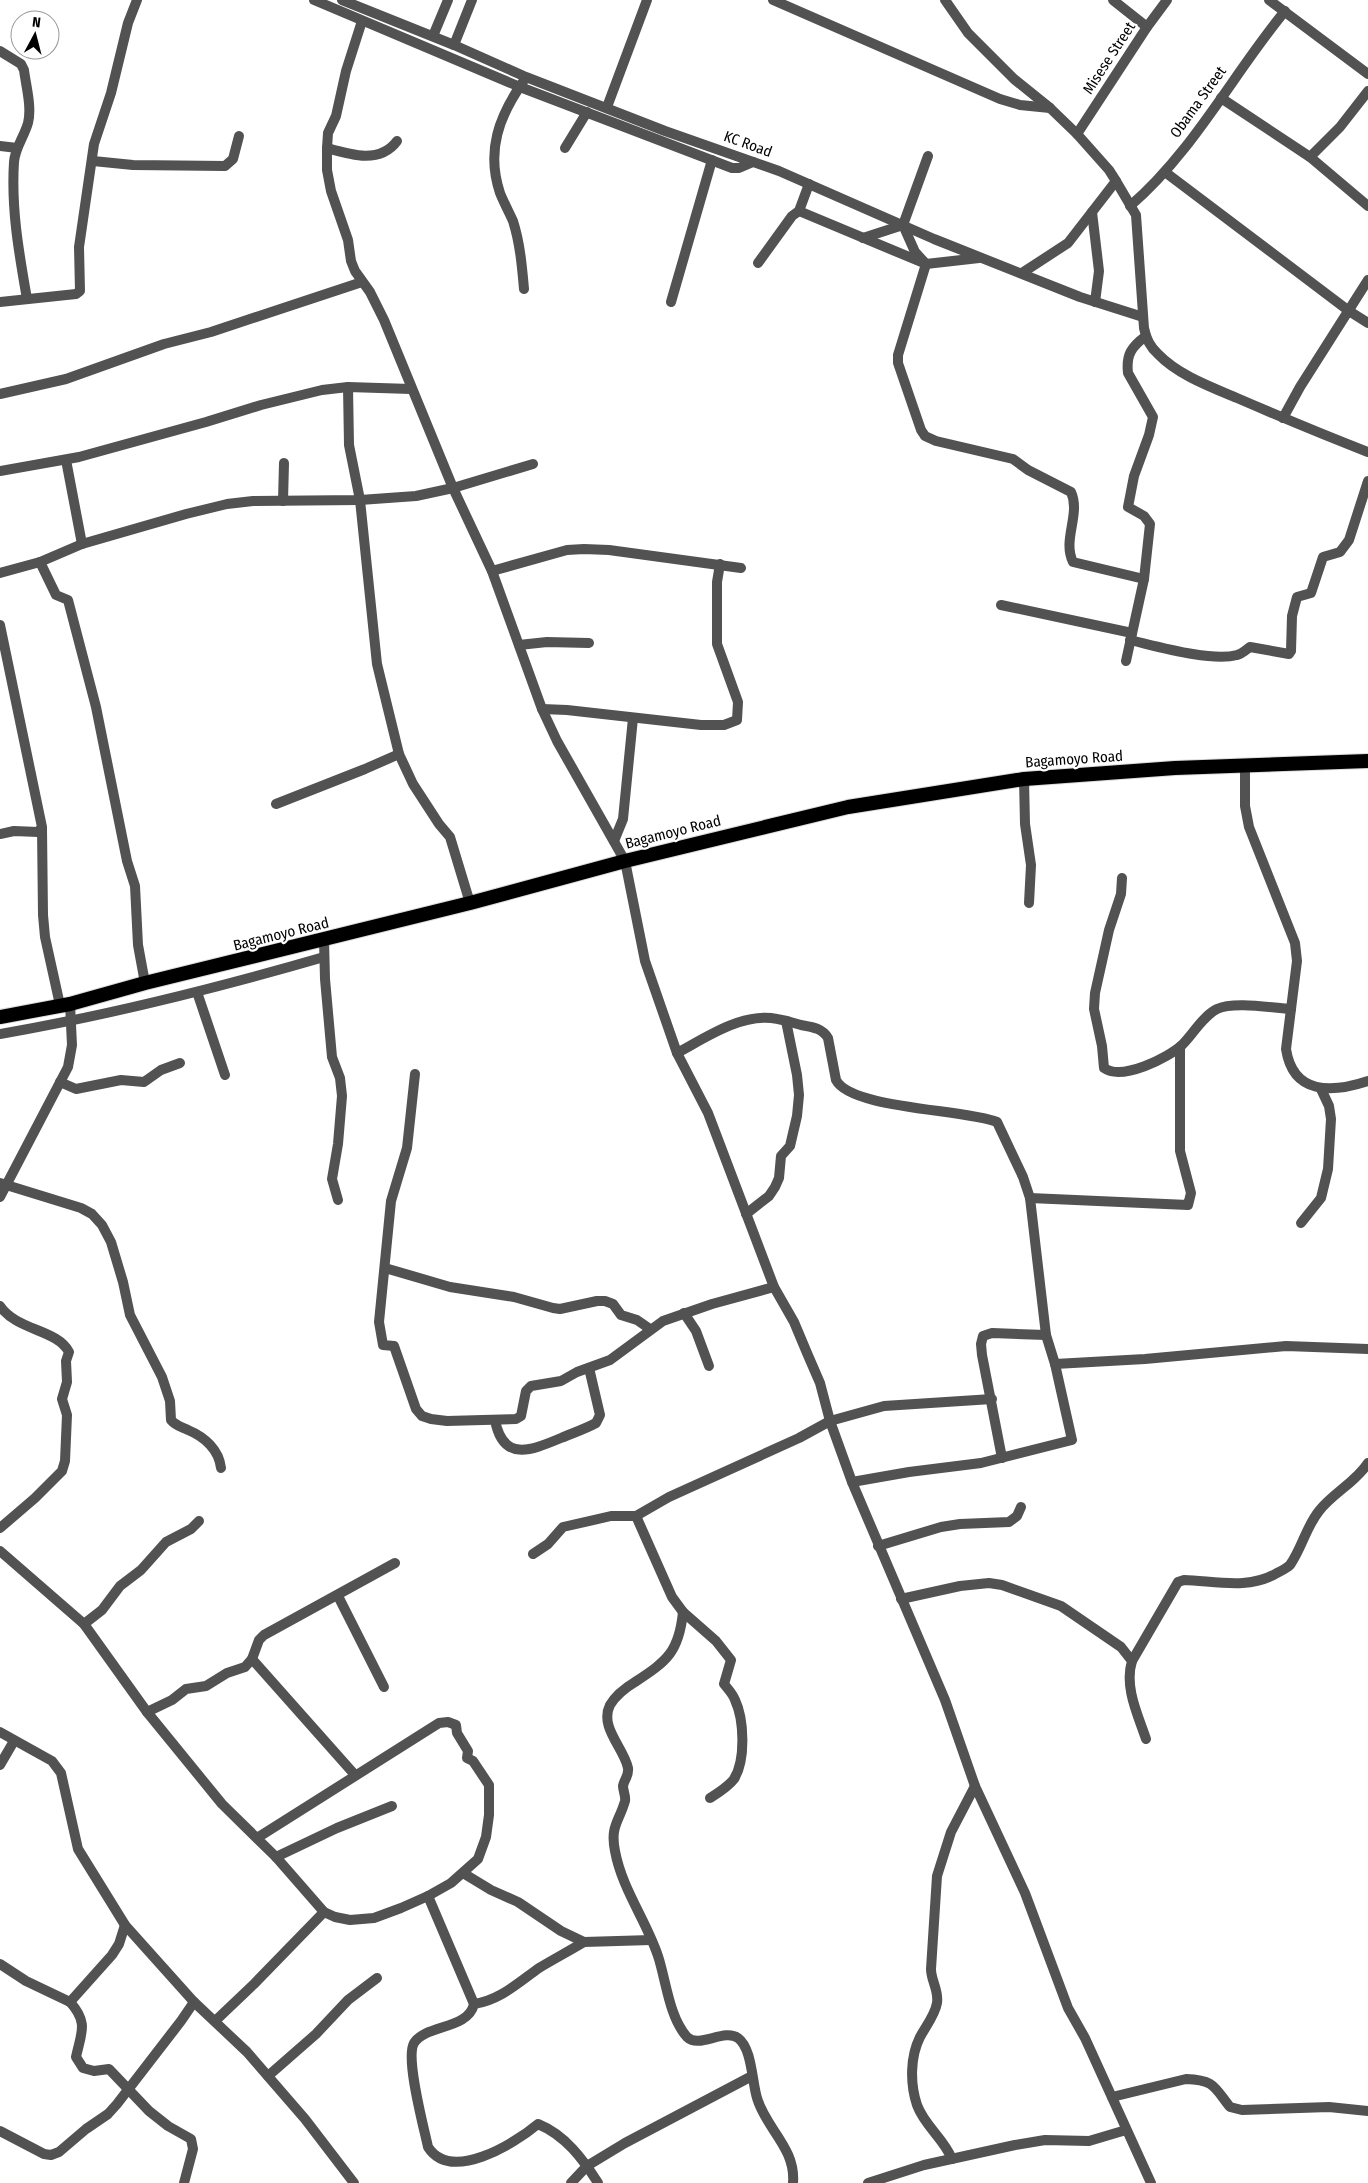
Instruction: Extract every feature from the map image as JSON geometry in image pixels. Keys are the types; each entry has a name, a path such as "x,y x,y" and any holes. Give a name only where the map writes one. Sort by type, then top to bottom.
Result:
{"highway":[{"name":"Bagamoyo Road","path":"0,1017 65,1005 145,983 470,903 625,861 848,807 1024,779 1175,768 1368,761"}],"street":[{"path":"0,302 80,292 79,247 94,144 111,93 128,23 137,0"},
{"path":"314,0 520,87 712,160 739,168 753,162"},
{"name":"KC Road","path":"342,0 363,4 385,16 526,77 809,184 980,258 1095,302 1143,317"},
{"path":"433,36 448,0"},
{"path":"454,45 472,0"},
{"path":"606,107 647,0"},
{"path":"773,0 1000,99 1020,105 1050,108"},
{"path":"945,0 974,39 1014,79 1050,108 1077,134 1109,170 1116,181 1136,215 1143,317 1146,336 1151,348 1171,366 1212,387 1368,452"},
{"path":"1113,0 1147,26"},
{"name":"Misese Street","path":"1077,134 1147,26 1167,0"},
{"path":"1269,0 1368,74"},
{"name":"Obama Street","path":"1130,206 1165,172 1221,98 1247,59 1285,12"},
{"path":"381,29 385,16"},
{"path":"362,21 346,71 336,116 328,133 327,148 327,170 348,240 351,260 384,320 453,488 492,571 542,709 557,741 625,861 645,961 678,1053 708,1114 774,1287 794,1322 820,1383 830,1421 852,1482 945,1700 975,1786 1025,1893 1068,2008 1085,2038 1151,2183"},
{"path":"0,51 21,64 24,70 29,114 28,123 17,148 14,161 14,212 27,299"},
{"path":"524,289 520,250 512,220 500,192 496,168 496,143 501,119 526,77"},
{"path":"1310,157 1340,127 1368,91"},
{"path":"1221,98 1310,157 1368,206"},
{"path":"565,148 586,112"},
{"path":"93,161 132,165 225,166 233,159 239,136"},
{"path":"327,148 342,153 375,156 391,149 397,141"},
{"path":"0,146 17,148"},
{"path":"926,264 915,252 903,225 928,156"},
{"path":"671,302 712,160"},
{"path":"1165,172 1348,311 1368,323"},
{"path":"1022,273 1063,247 1116,181"},
{"path":"758,263 792,216 799,211 809,184"},
{"path":"799,211 926,264 980,258"},
{"path":"1092,212 1099,271 1095,302"},
{"path":"863,238 903,225"},
{"path":"926,264 898,358 921,430 925,436 936,441 1013,459 1028,470 1071,492 1074,502 1070,539 1073,562 1144,579"},
{"path":"1283,418 1300,387 1368,280"},
{"path":"0,394 66,379 164,344 211,332 362,282"},
{"path":"1126,661 1144,579 1150,524 1148,519 1128,507 1134,476 1149,435 1153,417 1128,373 1127,365 1130,349 1146,336"},
{"path":"0,471 66,460 134,443 260,405 322,390 348,387 411,389"},
{"path":"348,387 349,445 360,500 376,664 400,754 413,784 439,824 450,837 470,903"},
{"path":"66,460 82,544"},
{"path":"284,462 284,501"},
{"path":"0,573 40,562 82,544 227,504 253,501 360,500 416,496 453,488 533,464"},
{"path":"1001,605 1131,637 1170,649 1214,656 1240,654 1250,647 1289,654 1291,651 1292,616 1297,597 1311,593 1323,557 1340,552 1349,540 1368,481"},
{"path":"492,571 567,550 584,548 742,568"},
{"path":"40,562 56,595 68,600 96,707 127,861 136,886 138,945 145,983"},
{"path":"542,709 567,710 700,725 724,725 737,720 738,702 717,644 717,582 720,564"},
{"path":"0,625 42,829 44,930 65,1005 72,1021 72,1045 68,1067 3,1183 0,1197"},
{"path":"519,645 547,642 589,643"},
{"path":"614,841 623,819 633,718"},
{"path":"276,804 400,754"},
{"path":"1244,766 1244,797 1249,828 1295,943 1297,961 1286,1049 1287,1058 1296,1075 1307,1084 1321,1089 1350,1087 1368,1081"},
{"path":"1024,779 1024,824 1031,865 1028,903"},
{"path":"0,834 14,831 38,832 42,829"},
{"path":"1122,878 1121,894 1108,930 1095,994 1094,1009 1102,1046 1104,1068 1108,1071 1130,1072 1147,1066 1180,1047 1216,1010 1236,1006 1291,1009"},
{"path":"324,940 332,1057 340,1078 342,1096 338,1144 332,1179 338,1200"},
{"path":"0,1033 72,1021 197,992 324,957"},
{"path":"197,992 225,1075"},
{"path":"678,1053 707,1037 745,1021 771,1018 819,1030 825,1033 830,1044 836,1080 839,1086 868,1098 997,1122 1023,1177 1030,1198 1046,1335 1055,1364 1072,1440 972,1464 852,1482"},
{"path":"746,1214 769,1196 780,1178 782,1156 790,1146 797,1116 798,1075 786,1021"},
{"path":"1030,1198 1188,1205 1191,1193 1180,1151 1180,1047"},
{"path":"60,1082 76,1089 121,1080 144,1082 162,1070 180,1063"},
{"path":"416,1074 407,1148 391,1201 379,1322 381,1339 384,1345 394,1346 416,1409 422,1416 430,1419 516,1419 521,1416 528,1388 561,1381 610,1360 650,1329 684,1313 774,1287"},
{"path":"1302,1223 1320,1198 1328,1169 1331,1119 1329,1106 1321,1089"},
{"path":"3,1183 81,1208 92,1214 102,1225 115,1253 130,1315 166,1388 171,1420 174,1424 199,1435 209,1444 216,1454 221,1468"},
{"path":"385,1268 450,1287 521,1299 552,1308 560,1309 605,1301 613,1304 621,1315 637,1320 650,1329"},
{"path":"0,1306 13,1320 62,1342 69,1352 66,1361 67,1382 62,1399 67,1415 65,1461 62,1471 35,1498 0,1528"},
{"path":"684,1313 696,1331 709,1366"},
{"path":"1002,1458 982,1355 981,1344 983,1336 992,1333 1046,1335"},
{"path":"1055,1364 1144,1359 1286,1346 1368,1349"},
{"path":"495,1420 497,1434 506,1444 528,1451 596,1423 600,1415 589,1368"},
{"path":"533,1554 548,1544 563,1527 611,1516 636,1516 669,1497 799,1438 830,1421 884,1406 992,1399"},
{"path":"1146,1739 1130,1687 1130,1669 1132,1661 1178,1582 1184,1580 1253,1583 1267,1579 1290,1566 1311,1522 1320,1509 1337,1492 1362,1472 1368,1463"},
{"path":"878,1546 960,1524 1009,1522 1017,1516 1021,1507"},
{"path":"636,1516 657,1567 672,1597 683,1612 716,1641 730,1660 724,1684 735,1700 742,1721 742,1742 738,1772 733,1780 710,1798"},
{"path":"84,1624 102,1610 120,1586 141,1570 166,1542 190,1529 199,1521"},
{"path":"0,1550 84,1624 147,1712 222,1804 276,1857 324,1912 335,1917 350,1920 374,1918 428,1896 463,1873 478,1859 486,1837 489,1815 489,1785 473,1761 467,1758 468,1751 457,1733 456,1725 448,1722 439,1723 257,1838"},
{"path":"147,1712 172,1700 186,1690 206,1686 227,1673 245,1667 252,1659 259,1640 264,1635 395,1563"},
{"path":"901,1598 960,1586 990,1583 1002,1585 1061,1606 1121,1647 1132,1661"},
{"path":"338,1596 384,1686"},
{"path":"683,1612 681,1633 670,1656 620,1692 610,1705 607,1716 610,1728 628,1767 628,1777 623,1785 625,1799 616,1821 613,1839 615,1853 631,1900 658,1955 672,2007 685,2034 691,2040 726,2035 738,2038 745,2048 757,2099 790,2157 793,2169 793,2183"},
{"path":"252,1659 355,1776"},
{"path":"0,1732 52,1761 61,1773 78,1849 125,1925 194,2002 268,2076 305,2119 354,2183"},
{"path":"0,1765 14,1741"},
{"path":"952,2159 944,2143 917,2106 912,2079 913,2059 919,2038 937,2003 936,1987 931,1976 937,1876 951,1832 975,1786"},
{"path":"276,1857 337,1828 392,1806"},
{"path":"463,1873 491,1890 518,1902 561,1931 584,1942 651,1940"},
{"path":"428,1896 474,2004 472,2012 464,2018 420,2038 414,2043 412,2066 428,2147 434,2155 448,2162 488,2155 508,2145 538,2124 556,2133 587,2166 598,2183"},
{"path":"215,2021 255,1984 324,1912"},
{"path":"70,2002 120,1944 125,1925"},
{"path":"474,2004 486,2002 508,1991 539,1968 584,1942"},
{"path":"0,1964 26,1982 70,2002 75,2008 84,2031 76,2057 83,2068 94,2071 109,2069 149,2111 168,2126 190,2139 193,2150 184,2183"},
{"path":"268,2076 316,2034 348,2000 377,1978"},
{"path":"0,2131 44,2154 55,2154 108,2114 182,2022 194,2002"},
{"path":"571,2183 587,2166 625,2143 752,2076"},
{"path":"1112,2097 1186,2080 1197,2080 1209,2083 1219,2090 1230,2107 1242,2110 1329,2107 1368,2111"},
{"path":"868,2183 952,2159 1046,2140 1089,2141 1126,2130"}]}
